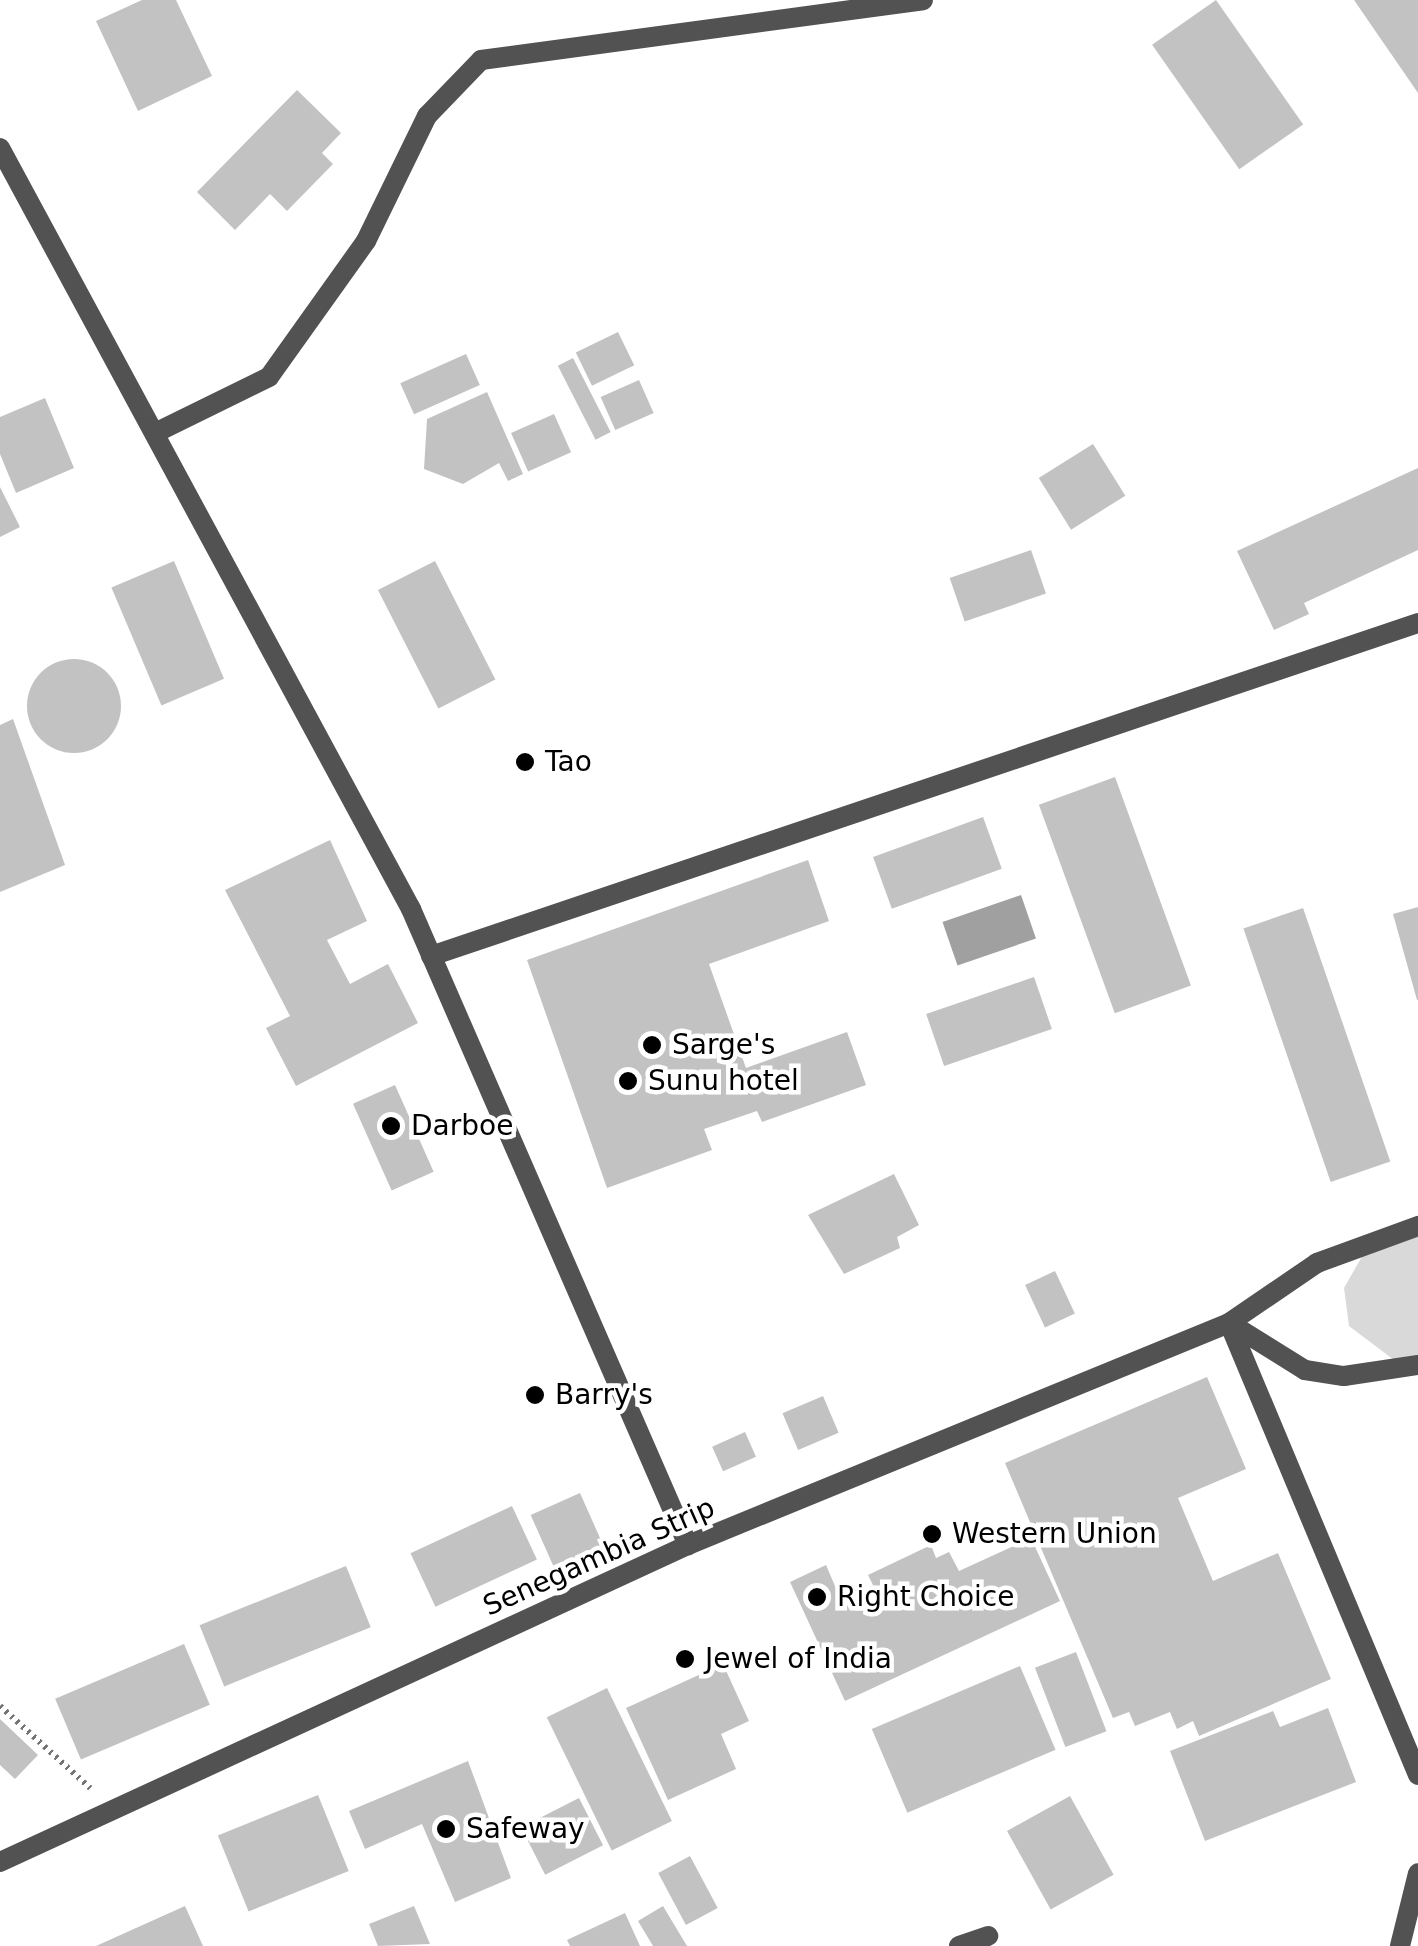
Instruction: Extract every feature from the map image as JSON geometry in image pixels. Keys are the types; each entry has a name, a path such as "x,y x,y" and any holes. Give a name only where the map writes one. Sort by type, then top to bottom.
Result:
{"street":[{"path":"155,433 269,376 366,241 427,116 481,60 923,0"},
{"path":"0,148 431,956 688,1545"},
{"path":"431,956 1418,624"},
{"name":"Senegambia Strip","path":"0,1862 688,1545 1229,1323 1318,1262 1418,1226"},
{"path":"1229,1323 1305,1370 1344,1376 1418,1366"},
{"path":"1229,1323 1418,1775"},
{"path":"1400,1946 1418,1872"},
{"path":"959,1946 988,1936"}],"path":[{"path":"0,1706 113,1809"}],"shaded area":[{"path":"1021,895 1036,938 957,966 943,922"},
{"path":"1418,1231 1418,1359 1394,1360 1349,1326 1344,1288 1364,1253"}],"building":[{"path":"142,0 176,0 212,76 138,111 96,21"},
{"path":"1216,0 1303,125 1239,169 1152,45"},
{"path":"1354,0 1418,0 1418,93"},
{"path":"297,90 341,133 322,153 333,164 287,211 270,194 235,230 197,192"},
{"path":"618,332 634,365 592,386 576,353"},
{"path":"466,354 480,385 414,414 400,383"},
{"path":"573,358 611,432 596,440 558,366"},
{"path":"639,380 654,413 615,430 601,397"},
{"path":"487,392 523,474 508,481 499,463 463,484 424,469 427,419"},
{"path":"45,398 74,468 16,493 0,454 0,417"},
{"path":"554,414 571,452 528,471 511,433"},
{"path":"1093,444 1125,496 1071,530 1039,478"},
{"path":"1418,468 1418,550 1304,603 1309,614 1274,630 1237,551"},
{"path":"0,487 20,527 0,537"},
{"path":"1031,550 1046,593 965,621 950,578"},
{"path":"174,561 224,679 161,705 111,588"},
{"path":"435,561 495,680 438,709 378,590"},
{"path":"74,659 92,663 107,673 117,688 121,706 117,724 107,739 92,749 74,753 56,749 41,739 31,724 27,706 31,688 41,673 56,663"},
{"path":"13,719 65,865 0,892 0,725"},
{"path":"1115,777 1191,986 1115,1013 1039,805"},
{"path":"983,817 1002,869 892,909 873,857"},
{"path":"330,840 367,921 327,940 350,984 388,964 418,1023 296,1086 266,1028 290,1016 225,890"},
{"path":"808,860 829,921 709,964 746,1068 847,1032 866,1085 762,1122 757,1111 704,1129 712,1150 607,1188 527,960"},
{"path":"1418,907 1418,1000 1417,1000 1393,914"},
{"path":"1303,908 1390,1161 1331,1182 1243,929"},
{"path":"1034,977 1052,1029 944,1066 926,1014"},
{"path":"395,1085 434,1172 392,1190 353,1104"},
{"path":"894,1174 919,1225 897,1237 900,1248 844,1274 808,1215"},
{"path":"1055,1271 1075,1314 1045,1328 1025,1285"},
{"path":"1207,1377 1246,1469 1178,1498 1213,1581 1278,1553 1331,1679 1199,1736 1193,1721 1177,1729 1170,1712 1135,1726 1129,1712 1113,1718 1005,1463"},
{"path":"823,1396 839,1433 798,1450 782,1413"},
{"path":"745,1432 756,1457 723,1471 712,1447"},
{"path":"580,1493 606,1551 557,1573 531,1515"},
{"path":"512,1506 537,1559 435,1607 410,1553"},
{"path":"1031,1538 1060,1601 845,1701 790,1582 826,1565 841,1600 873,1585 868,1575 931,1545 936,1558 949,1552 959,1571"},
{"path":"346,1566 371,1627 224,1686 200,1625"},
{"path":"184,1644 210,1705 81,1759 55,1699"},
{"path":"1076,1652 1106,1731 1065,1747 1035,1668"},
{"path":"723,1664 749,1721 721,1734 736,1769 668,1800 626,1708"},
{"path":"1020,1666 1056,1750 907,1813 872,1729"},
{"path":"607,1688 672,1821 612,1850 547,1717"},
{"path":"1328,1708 1356,1782 1205,1841 1170,1751 1273,1711 1280,1727"},
{"path":"0,1719 38,1755 15,1779 0,1765"},
{"path":"468,1761 511,1878 455,1902 422,1824 365,1849 349,1811"},
{"path":"318,1795 349,1871 249,1911 218,1835"},
{"path":"1070,1796 1114,1875 1051,1910 1007,1831"},
{"path":"579,1798 603,1845 545,1875 521,1828"},
{"path":"690,1856 718,1908 686,1925 658,1873"},
{"path":"185,1906 203,1946 96,1946"},
{"path":"414,1906 430,1944 378,1946 369,1924"},
{"path":"663,1906 687,1946 653,1946 638,1921"},
{"path":"625,1913 640,1946 570,1946 567,1940"}],"place":[{"name":"Tao","path":"525,762"},
{"name":"Sarge's","path":"652,1045"},
{"name":"Sunu hotel","path":"628,1081"},
{"name":"Darboe","path":"391,1126"},
{"name":"Barry's","path":"535,1395"},
{"name":"Western Union","path":"932,1534"},
{"name":"Right Choice","path":"817,1597"},
{"name":"Jewel of India","path":"685,1659"},
{"name":"Safeway","path":"446,1829"}]}
